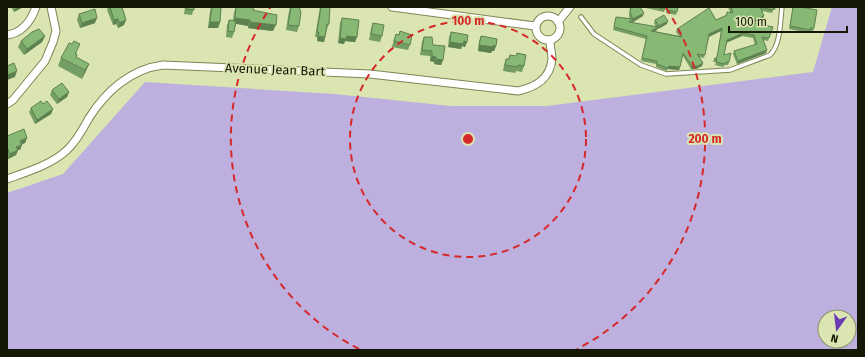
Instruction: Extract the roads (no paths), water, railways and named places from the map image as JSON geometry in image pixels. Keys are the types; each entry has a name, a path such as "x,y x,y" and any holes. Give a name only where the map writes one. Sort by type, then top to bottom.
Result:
{"street":[{"path":"7,36 20,32 36,7"},
{"path":"7,104 14,100 45,61 56,31 51,7"},
{"path":"392,7 426,10 536,26"},
{"path":"558,22 570,7"},
{"path":"547,16 552,17 558,22 560,28 558,34 550,40 539,37 536,26 540,19 547,16"},
{"name":"Avenue Jean Bart","path":"7,179 40,166 67,151 76,141 98,105 108,94 129,77 149,67 168,65 370,74 518,91 537,85 548,73 552,57 550,40"}],"lane":[{"path":"581,17 594,34 641,65 666,74 730,70 770,55 775,50 777,43 782,7"}]}
